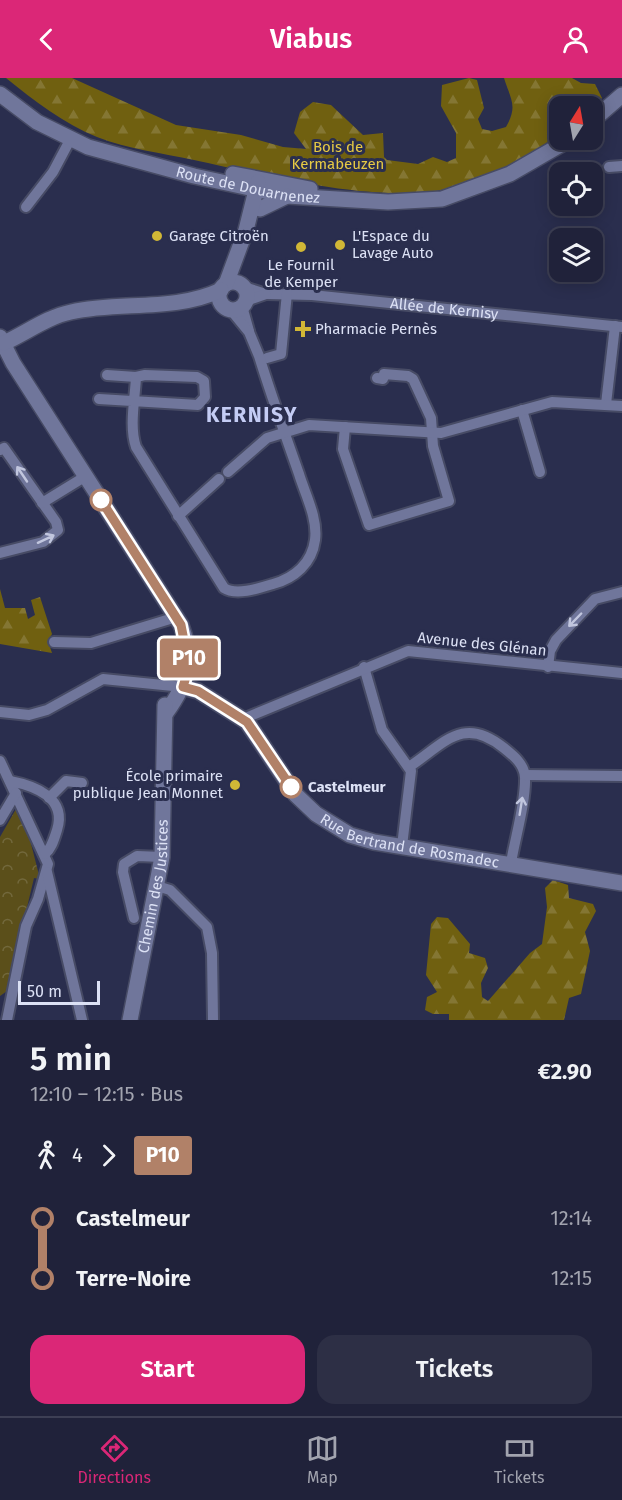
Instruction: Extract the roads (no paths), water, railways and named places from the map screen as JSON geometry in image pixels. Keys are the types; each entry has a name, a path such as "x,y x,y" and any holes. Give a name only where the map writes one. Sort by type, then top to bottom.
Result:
{"street":[{"name":"Route de Douarnenez","path":"0,94 36,122 70,140 122,157 237,185 264,186 287,196 427,201 463,193 524,167 552,150"},
{"path":"603,111 622,95"},
{"path":"26,207 53,172 70,140"},
{"name":"Route de Douarnenez","path":"122,157 264,186 377,201"},
{"path":"609,167 622,166"},
{"path":"237,185 255,211"},
{"path":"136,377 135,444 220,584 229,591 275,584 296,573 311,555 315,527 285,431 234,296 234,263 264,186"},
{"path":"255,211 287,196"},
{"path":"267,358 281,354 287,293"},
{"name":"Allée de Kernisy","path":"2,340 71,312 287,293 618,326"},
{"path":"606,404 618,326"},
{"path":"2,340 13,363 170,613 91,643 54,642"},
{"path":"345,427 344,454 366,521 372,526 449,501 428,409 410,377 384,374 383,379 377,378"},
{"path":"99,399 198,405 205,397 204,381 197,377 107,375"},
{"path":"178,516 262,442 285,431 313,424 432,433 451,431 557,401 622,406"},
{"path":"522,410 540,472"},
{"path":"0,450 4,448 56,522 56,533 43,542 0,553"},
{"path":"42,503 86,476"},
{"path":"548,667 550,651 556,640 595,599 622,592"},
{"name":"Chemin des Justices","path":"130,1020 162,857 166,713 184,664 180,636 170,613"},
{"name":"Avenue des Glénan","path":"243,719 396,654 414,651 548,667 622,673"},
{"path":"364,668 382,730 409,767 412,780 402,846"},
{"path":"0,712 29,715 39,713 55,707 103,679 177,686"},
{"name":"Rue Bertrand de Rosmadec","path":"177,686 198,691 243,719 296,795 316,814 355,837 622,883"},
{"path":"409,767 455,736 469,731 485,735 506,749 521,764 525,775 511,863"},
{"path":"0,761 45,854 47,872 82,1020"},
{"path":"525,775 622,776"},
{"path":"10,781 33,788 49,798 59,809 61,817 52,844 45,854"},
{"path":"49,798 66,781 82,783"},
{"path":"0,820 16,793"},
{"path":"134,918 123,872 124,864 137,856 162,857"},
{"path":"5,1013 26,926 47,872"},
{"path":"157,886 170,890 207,927 212,953 213,1020"}],"place":[{"name":"Garage Citroën","path":"157,236"},
{"name":"L'Espace du Lavage Auto","path":"340,245"},
{"name":"Le Fournil de Kemper","path":"301,247"},
{"name":"Pharmacie Pernès","path":"303,329"},
{"name":"École primaire publique Jean Monnet","path":"235,785"},
{"name":"Castelmeur","path":"291,787"}],"district":[{"name":"KERNISY","path":"252,415"}],"park label":[{"name":"Bois de Kermabeuzen","path":"338,156"}]}
